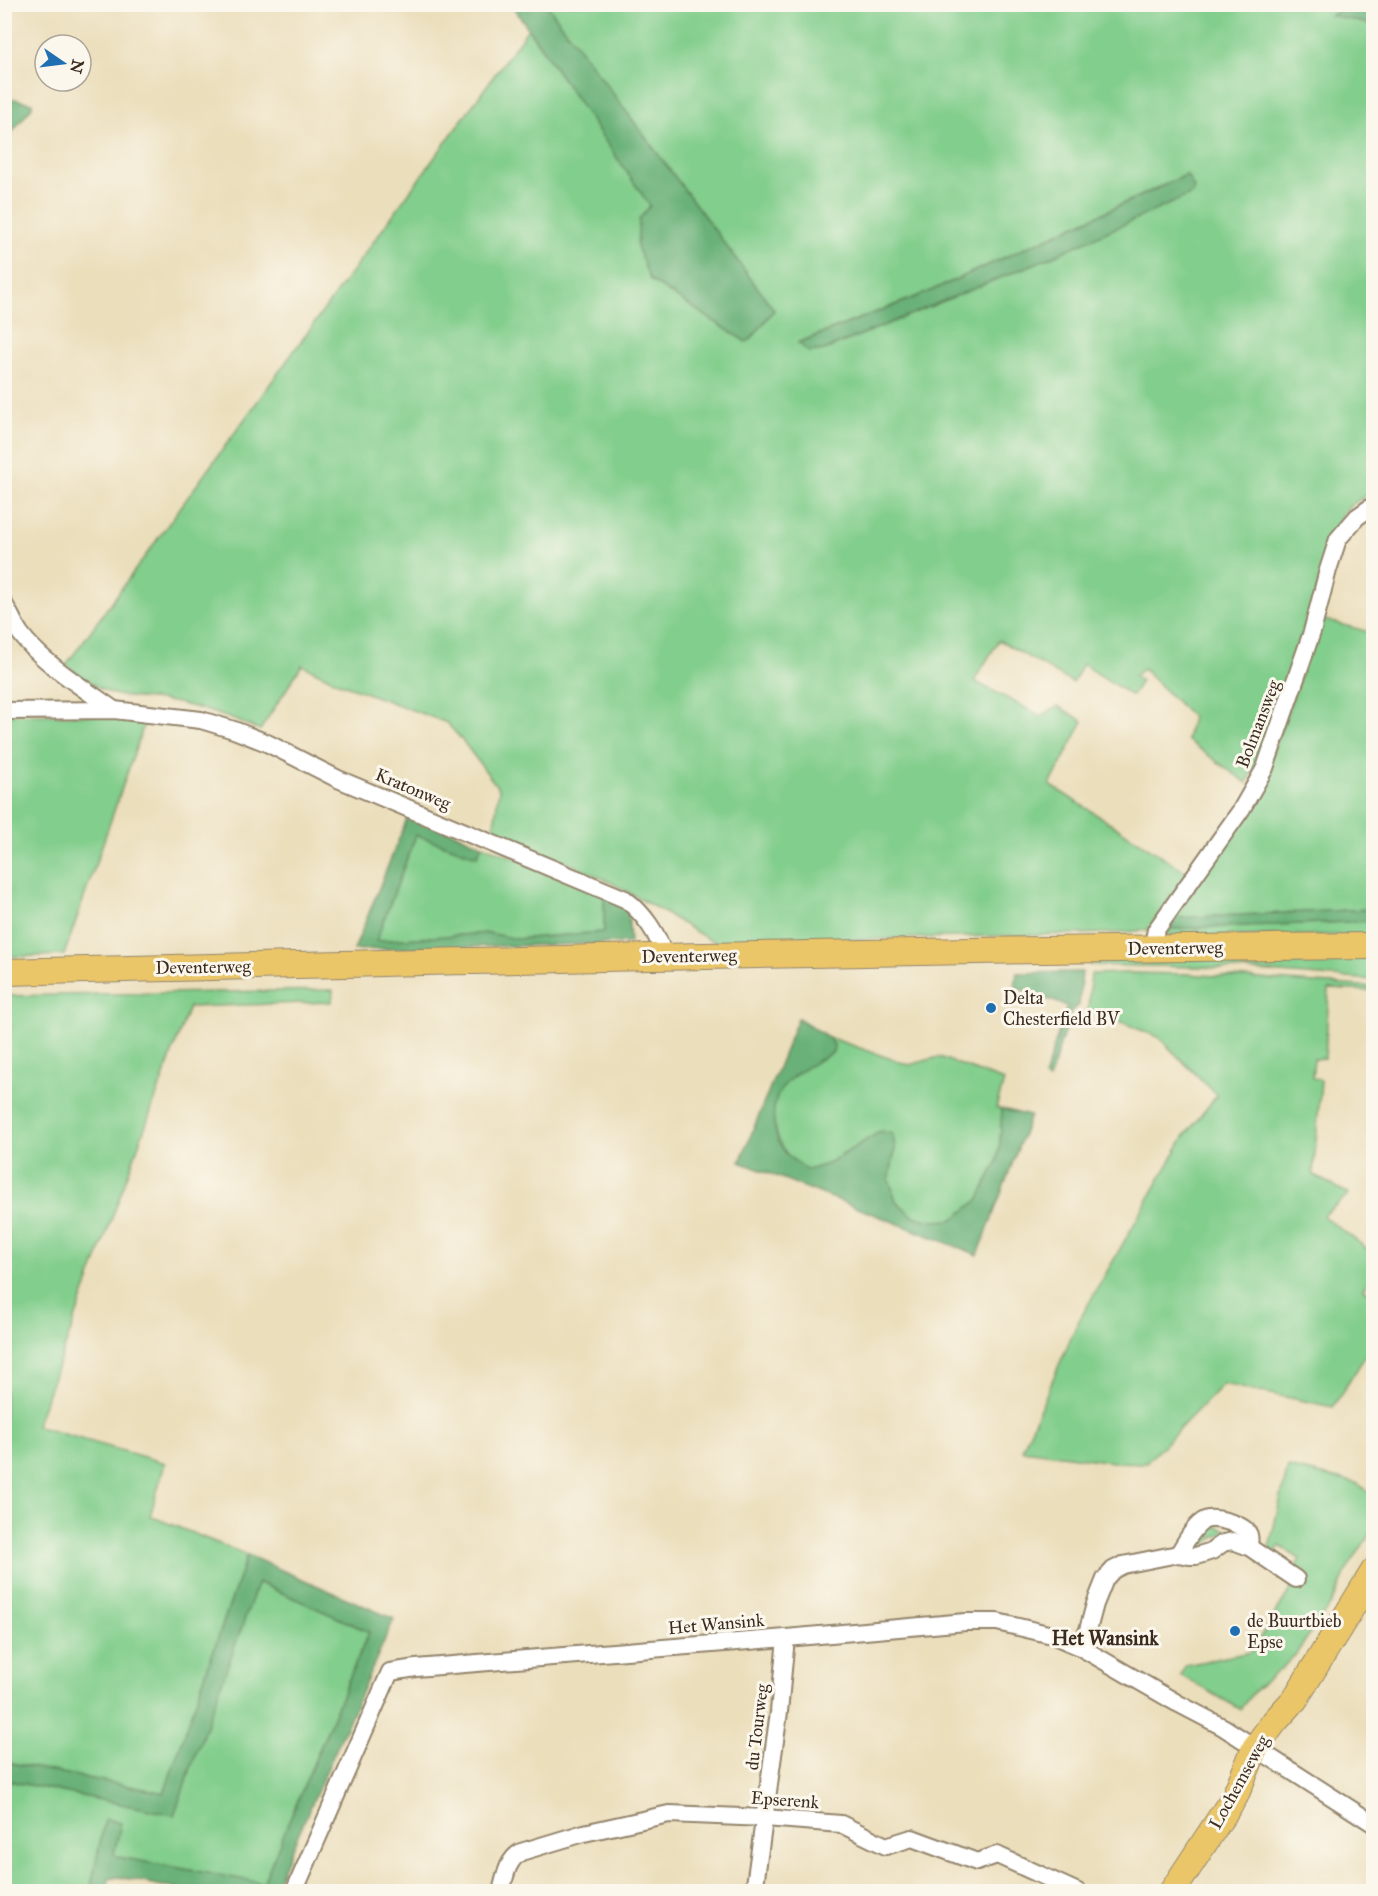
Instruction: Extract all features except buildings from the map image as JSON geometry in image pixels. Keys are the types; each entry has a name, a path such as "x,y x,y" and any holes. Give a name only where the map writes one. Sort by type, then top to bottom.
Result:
{"main road":[{"name":"Deventerweg","path":"4,972 664,957 1374,946"},
{"name":"Lochemseweg","path":"1173,1892 1235,1796 1249,1744 1295,1699 1374,1571"}],"street":[{"name":"Bolmansweg","path":"1152,948 1156,930 1241,810 1265,768 1312,632 1338,539 1357,517 1374,505"},
{"name":"Kratonweg","path":"4,604 20,633 40,653 66,676 114,710"},
{"name":"Kratonweg","path":"4,711 114,710 201,720 234,730 267,743 338,779 625,899 650,925 664,957"},
{"path":"1178,1554 1202,1522 1212,1518 1246,1530 1250,1534 1249,1547"},
{"path":"1080,1647 1105,1579 1113,1570 1123,1566 1178,1554 1196,1556 1212,1551 1226,1542 1240,1543 1296,1579"},
{"name":"Het Wansink","path":"294,1892 390,1672 966,1622 997,1622 1052,1635 1080,1647 1223,1727 1374,1824"},
{"name":"du Tourweg","path":"754,1892 779,1712 786,1638"},
{"name":"Epserenk","path":"501,1892 507,1867 515,1855 520,1852 584,1833 669,1814 841,1824 886,1846 912,1838 977,1862 997,1855 1078,1892"}],"green space":[{"path":"1191,4 1196,8 1202,4 1351,4 1332,15 1373,25 1373,491 1351,505 1341,515 1272,729 1247,783 1187,740 1192,717 1143,669 1134,676 1141,681 1132,696 1083,664 1073,683 999,640 974,681 1041,716 1058,706 1083,721 1050,785 1188,873 1148,930 1115,933 719,943 708,939 610,882 493,833 499,789 447,723 340,683 302,665 260,730 183,704 107,692 66,665 528,29 651,206 650,280 752,338 774,310 547,5","holes":["1186,175 1194,188 1192,193 1053,256 824,350 809,352 799,342 926,293"]},
{"path":"512,5 547,5 774,310 752,338 746,342 650,280 637,246 639,219 650,206"},
{"path":"1351,5 1373,5 1373,25 1331,15"},
{"path":"5,97 32,103 32,107 5,141"},
{"path":"1187,175 1194,188 1192,194 1053,256 824,350 809,352 798,343 926,293"},
{"path":"1321,619 1373,633 1373,909 1175,918 1258,792"},
{"path":"4,714 147,716 64,955 5,957"},
{"path":"409,814 482,845 477,856 416,835 376,941 489,933 516,939 604,932 604,893 628,904 630,943 354,950"},
{"path":"416,835 477,856 482,845 604,893 604,932 516,939 489,933 375,941"},
{"path":"1373,909 1373,921 1169,929 1175,918"},
{"path":"1373,921 1373,935 1168,936 1169,929"},
{"path":"1373,956 1373,980 1202,967 1090,965 1092,960"},
{"path":"1082,972 1079,1005 1071,1011 1049,1080 1044,1078 1067,1006 1017,988 1015,986 1017,973"},
{"path":"1091,974 1186,974 1374,987 1373,991 1329,989 1325,1058 1314,1059 1312,1078 1321,1080 1313,1175 1349,1194 1323,1216 1373,1253 1373,1272 1363,1289 1373,1295 1373,1344 1333,1407 1223,1384 1146,1463 1114,1462 1022,1450 1077,1324 1184,1137 1217,1095 1158,1037 1097,1012 1088,1011"},
{"path":"333,990 332,1002 189,1007 36,1426 165,1463 150,1516 247,1555 164,1793 5,1762 4,996"},
{"path":"798,1018 828,1037 834,1045 833,1052 798,1073 781,1090 774,1114 777,1137 783,1149 808,1170 827,1164 881,1131 893,1134 895,1149 889,1180 896,1201 913,1216 931,1221 952,1220 978,1200 997,1162 1002,1109 1030,1116 978,1255 740,1162"},
{"path":"828,1037 909,1065 939,1057 1004,1081 996,1108 1002,1109 997,1162 978,1200 953,1220 931,1221 913,1216 896,1201 889,1180 895,1149 881,1131 827,1165 808,1170 782,1148 772,1117 778,1092 785,1083 803,1069 833,1052 834,1045"},
{"path":"1288,1467 1356,1483 1373,1494 1373,1529 1349,1566 1334,1599 1296,1654 1256,1689 1240,1709 1180,1675 1186,1665 1251,1652 1295,1582 1294,1570 1300,1559 1280,1546 1272,1556 1268,1552"},
{"path":"1216,1526 1230,1532 1196,1546 1203,1533"},
{"path":"247,1555 394,1619 273,1891 187,1891 119,1877 109,1879 107,1891 90,1891 105,1819 121,1823 114,1854 118,1857 263,1883 369,1632 258,1582 174,1815 5,1780 5,1762 164,1793"},
{"path":"257,1582 369,1631 263,1884 118,1857 114,1854 120,1823 105,1819 90,1891 5,1891 4,1780 174,1815"}],"place":[{"name":"Delta Chesterfield BV","path":"991,1008"},
{"name":"de Buurtbieb Epse","path":"1235,1631"}],"district":[{"name":"Het Wansink","path":"1105,1638"}]}
